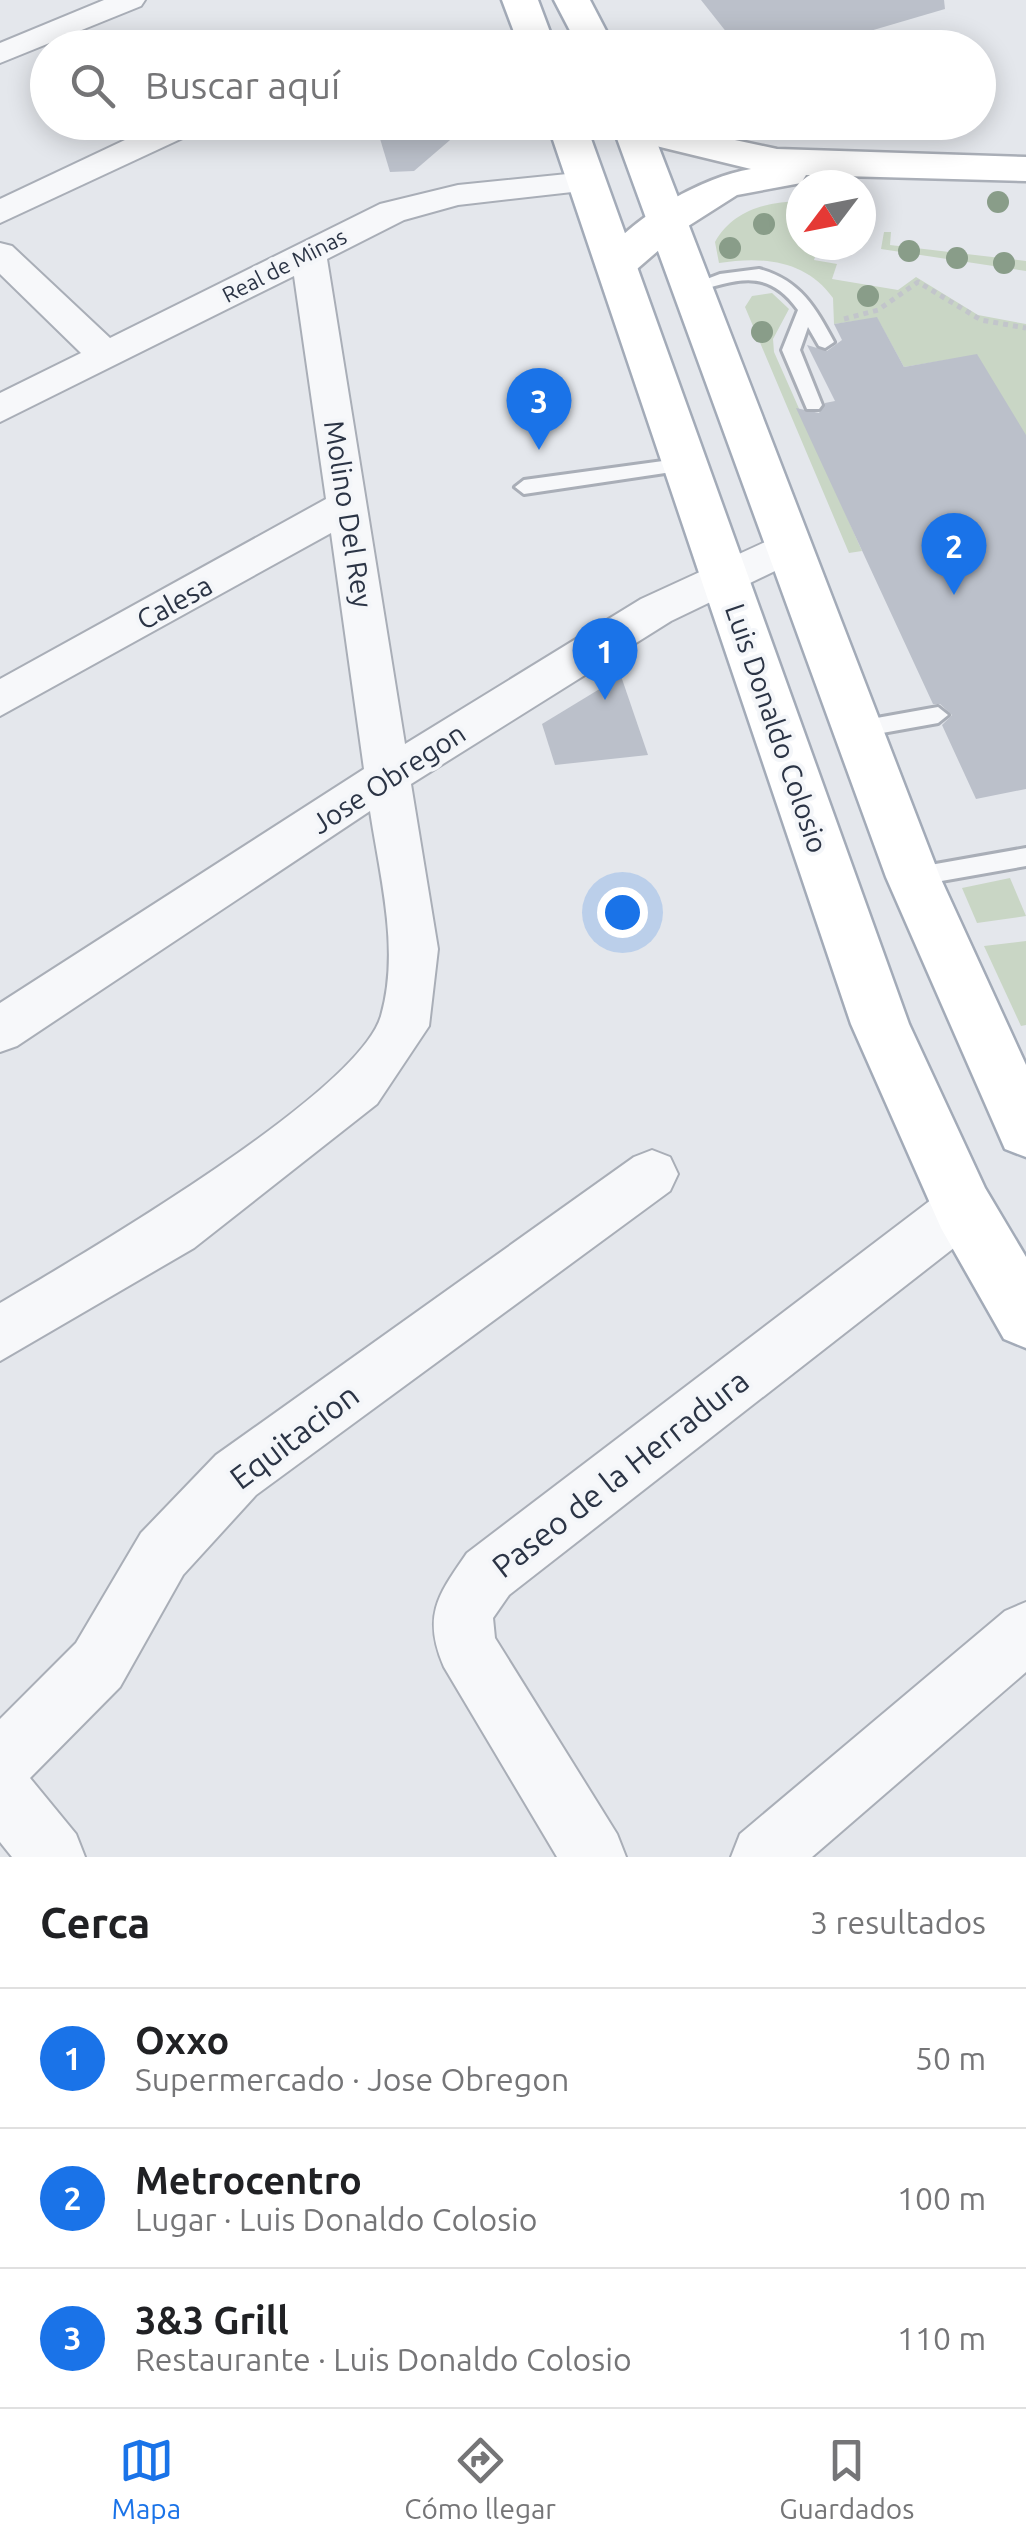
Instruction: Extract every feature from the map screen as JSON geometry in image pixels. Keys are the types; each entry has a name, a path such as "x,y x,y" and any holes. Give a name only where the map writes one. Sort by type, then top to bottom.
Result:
{"main road":[{"path":"520,0 526,30"},
{"path":"572,0 587,30"},
{"name":"Luis Donaldo Colosio","path":"572,140 880,1024 963,1208 1026,1317"},
{"path":"636,140 913,877 998,1052 1026,1130"},
{"path":"672,140 702,150 844,166 1026,169"},
{"path":"616,266 668,221 726,185 844,166"}],"street":[{"path":"0,26 64,0"},
{"path":"58,30 130,0"},
{"path":"0,54 30,42"},
{"path":"0,212 152,140"},
{"name":"Real de Minas","path":"0,409 392,212 458,195 587,182"},
{"name":"Molino Del Rey","path":"0,1334 175,1230 288,1147 359,1088 404,1026 414,949 308,253"},
{"path":"0,254 107,356"},
{"name":"Calesa","path":"0,699 348,505"},
{"name":"Jose Obregon","path":"0,1030 390,775 656,610 788,548"},
{"name":"Equitacion","path":"0,1763 98,1664 162,1554 236,1475 652,1174"},
{"name":"Paseo de la Herradura","path":"594,1857 464,1646 463,1611 488,1574 963,1208"},
{"path":"763,1857 1026,1632"},
{"path":"0,1791 52,1857"}],"lane":[{"path":"694,287 745,272 765,274 796,290 825,342"},
{"path":"808,308 791,350 813,405"},
{"path":"524,488 685,464"},
{"path":"860,729 938,715"},
{"path":"913,877 1026,856"}],"path":[{"path":"834,320 878,310 918,282 981,320 1026,328"}],"green space":[{"path":"786,202 786,260 837,264 832,279 898,290 916,277 978,315 1026,324 1026,452 977,355 904,367 877,318 834,324 833,298 822,285 796,268 767,261 719,263 715,242 722,231 741,215"},
{"path":"884,232 891,232 890,245 1026,261 1026,271 881,249"},
{"path":"772,293 789,309 773,339 774,352 862,551 849,553 745,307 752,296"},
{"path":"1010,878 1026,916 977,923 962,888"},
{"path":"1026,941 1026,1025 1021,1026 984,946"}],"building":[{"path":"701,0 944,0 945,9 873,30 725,30"},
{"path":"380,140 450,140 414,171 390,172"},
{"path":"877,317 904,367 977,354 1026,435 1026,789 976,799 942,725 952,715 940,704 933,704 796,408 819,413 825,403 835,401 807,345 827,351 842,340 834,324"},
{"path":"621,676 648,755 555,765 542,724"}],"place":[{"name":"3&3 Grill","path":"539,450"},
{"name":"Metrocentro","path":"954,595"},
{"name":"Oxxo","path":"605,700"}]}
